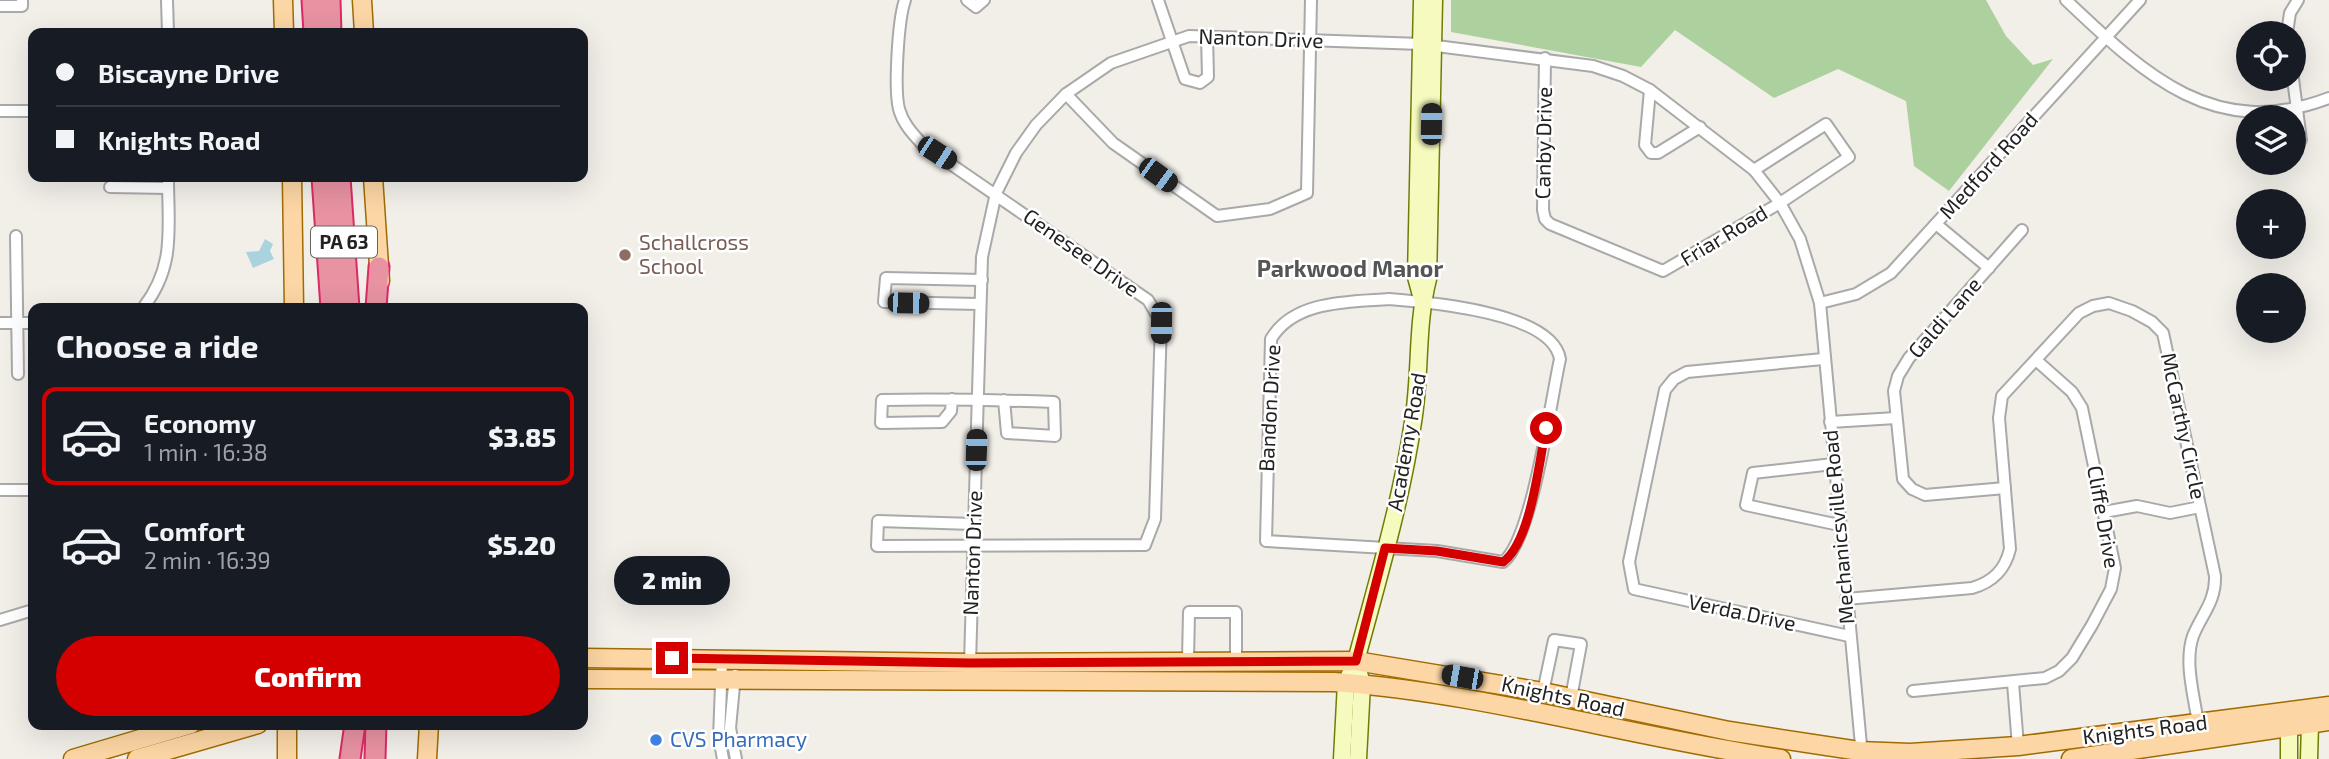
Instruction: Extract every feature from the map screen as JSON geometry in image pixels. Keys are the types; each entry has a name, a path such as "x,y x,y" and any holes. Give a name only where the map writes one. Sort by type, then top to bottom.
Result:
{"highway":[{"path":"312,0 314,28"},
{"path":"330,0 331,28"},
{"name":"PA 63","path":"322,182 331,303"},
{"name":"PA 63","path":"340,182 349,303"},
{"path":"376,303 379,267"},
{"path":"349,759 354,730"},
{"path":"356,730 358,759"},
{"path":"375,759 376,730"}],"main road":[{"path":"284,0 284,28"},
{"path":"362,0 364,28"},
{"name":"Academy Road","path":"1354,683 1356,661 1414,421 1422,302 1428,279 1427,45 1422,0"},
{"name":"Academy Road","path":"1427,45 1434,0"},
{"path":"292,182 294,303"},
{"path":"373,182 383,303"},
{"name":"Knights Road","path":"588,658 728,668 1354,683 1424,690 1717,750 1781,759"},
{"name":"Knights Road","path":"588,679 728,668 1188,660 1356,661 1543,692 1860,756 2026,750 2198,723 2304,718 2329,721"},
{"path":"1342,759 1354,683"},
{"path":"1354,683 1358,759"},
{"path":"1566,719 1571,698"},
{"name":"Knights Road","path":"2071,759 2289,729 2329,706"},
{"path":"2304,718 2309,759"},
{"path":"2289,729 2289,759"},
{"path":"73,759 196,730"},
{"path":"137,759 196,730"},
{"path":"287,730 287,759"},
{"path":"427,759 429,730"}],"street":[{"path":"0,6 22,6 22,0"},
{"path":"167,0 168,28"},
{"name":"Genesee Drive","path":"905,0 898,52 898,108 910,130 923,145 1147,300 1156,309 1161,323 1154,519 1145,545 974,545"},
{"path":"968,0 976,7 984,0"},
{"path":"1158,0 1185,79 1200,83 1208,77 1207,36"},
{"path":"1066,94 1113,143 1217,216 1270,209 1307,193 1311,0"},
{"path":"2066,0 2153,78 2202,102 2236,108"},
{"name":"Medford Road","path":"1820,303 1856,294 1876,285 1936,224 2140,0"},
{"path":"2289,21 2290,13 2298,0"},
{"name":"Nanton Drive","path":"970,663 979,304 984,247 996,193 1016,153 1036,125 1066,94 1111,63 1189,36 1207,36 1427,45 1545,58 1593,66 1623,76 1650,90 1754,170 1780,203 1810,264 1820,303"},
{"name":"Canby Drive","path":"1545,58 1545,219 1663,271 1668,269"},
{"path":"1650,90 1645,145 1651,153 1658,153 1700,127"},
{"path":"2306,105 2329,98"},
{"path":"0,111 28,111"},
{"name":"Friar Road","path":"1668,269 1780,203 1849,157 1826,124 1754,170"},
{"path":"110,187 168,182 168,260 159,288 147,303"},
{"path":"1936,224 1989,268"},
{"name":"Galdi Lane","path":"2005,488 1925,495 1912,489 1903,479 1894,391 1898,376 1909,358 2022,230"},
{"path":"16,236 18,374"},
{"path":"979,304 884,302 886,278 982,280"},
{"name":"Bandon Drive","path":"1390,299 1422,302 1481,311 1522,325 1549,339 1559,353 1527,515 1513,555 1503,562 1437,551 1266,540 1271,339 1280,323 1297,313 1342,303 1390,299"},
{"name":"Mechanicsville Road","path":"1820,303 1860,756"},
{"name":"McCarthy Circle","path":"1846,599 1985,584 2006,564 2010,549 1999,404 2002,396 2079,313 2093,306 2109,303 2152,322 2163,333 2200,507 2216,592 2190,647 2189,660 2198,723"},
{"path":"0,323 28,323"},
{"name":"Verda Drive","path":"1823,359 1687,372 1674,379 1665,390 1629,562 1634,589 1849,636"},
{"name":"Cliffe Drive","path":"1913,691 2045,678 2059,671 2073,658 2111,589 2115,568 2079,402 2036,359"},
{"path":"952,399 949,416 942,422 881,424 882,400 952,399 978,399 1004,400 1054,402 1055,436 1007,433 1004,400"},
{"path":"1830,422 1896,418"},
{"path":"1833,464 1753,473 1746,505 1839,525"},
{"path":"0,490 28,490"},
{"path":"2104,512 2137,506 2170,513 2200,507"},
{"path":"973,524 878,521 877,546 974,545"},
{"path":"0,620 28,612"},
{"path":"1188,660 1189,612 1236,612 1236,660"},
{"path":"1543,692 1553,641 1581,644 1571,698"},
{"path":"723,759 719,738 728,668"},
{"path":"728,668 730,728 736,759"},
{"path":"2013,682 2026,750"}],"green space":[{"path":"1451,0 1986,0 2006,36 2033,65 2053,59 1949,191 1914,166 1906,101 1838,69 1774,98 1675,30 1641,67 1451,32"}],"water":[{"path":"265,239 273,244 270,251 274,259 253,268 246,252 259,251"}],"place":[{"name":"Schallcross School","path":"625,255"},
{"name":"CVS Pharmacy","path":"656,740"}],"district":[{"name":"Parkwood Manor","path":"1350,269"}],"route":[{"path":"672,658 970,663 1356,661 1385,548 1437,551 1494,562 1503,562 1513,555 1524,528 1546,428"}]}
